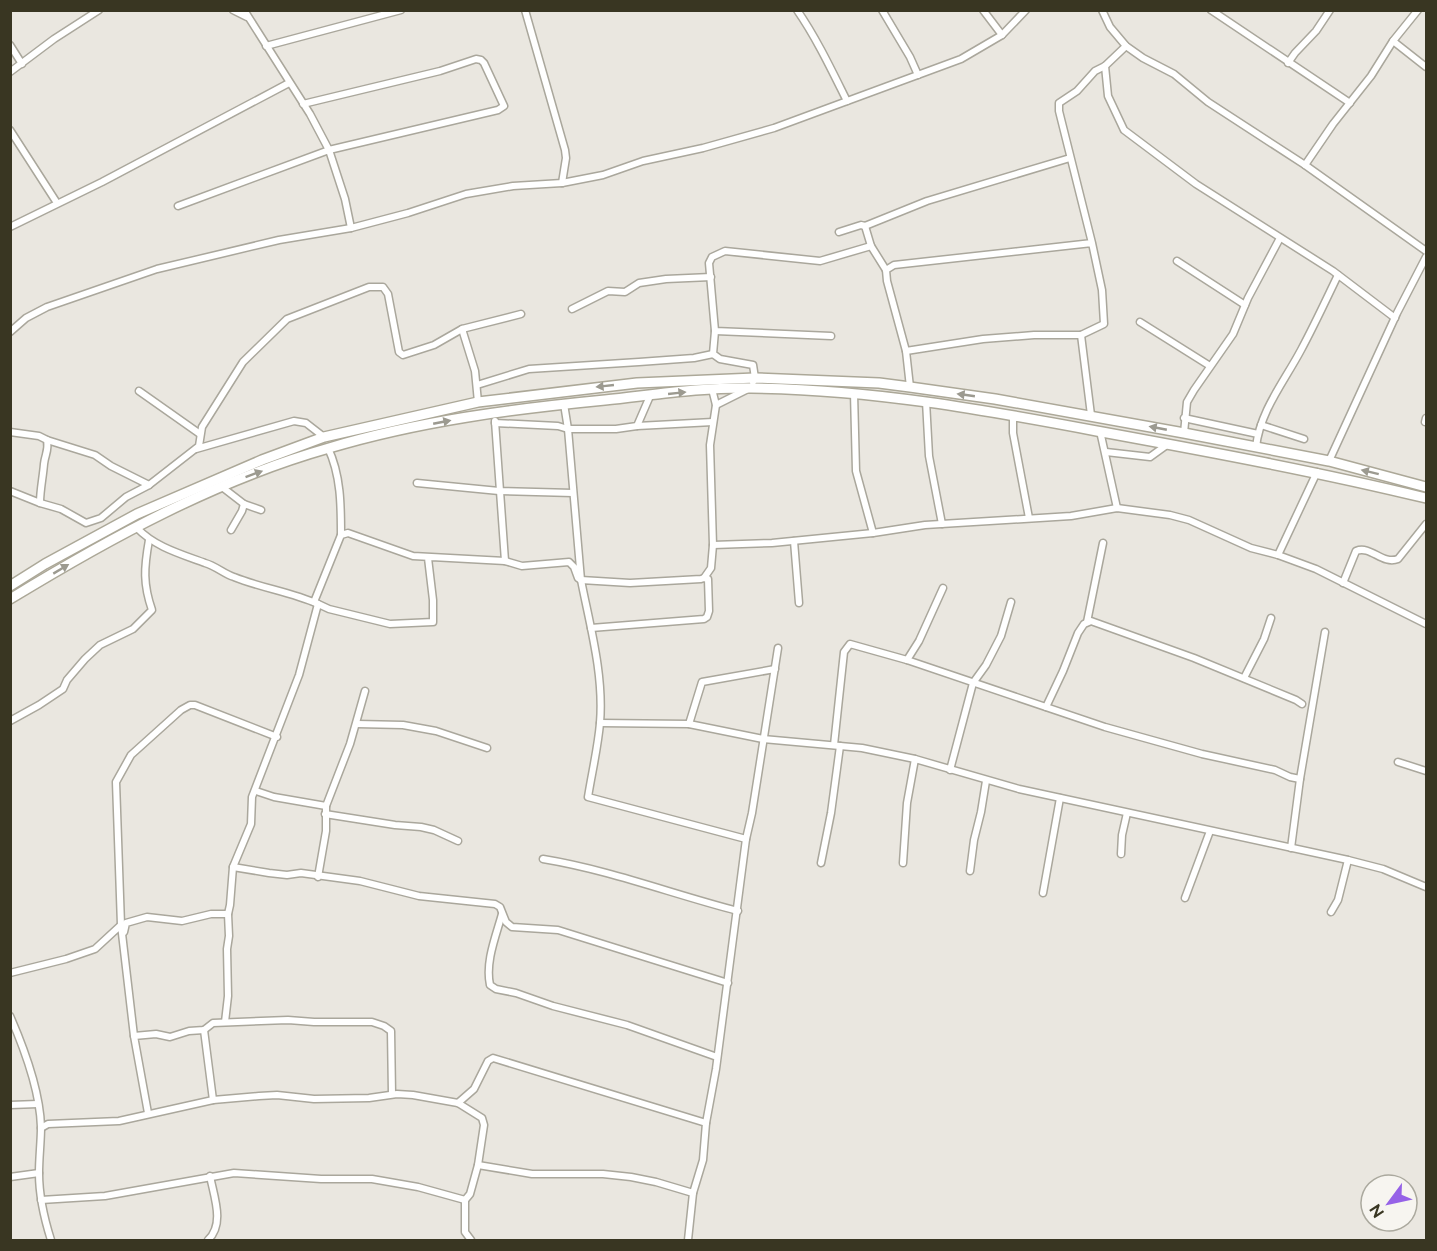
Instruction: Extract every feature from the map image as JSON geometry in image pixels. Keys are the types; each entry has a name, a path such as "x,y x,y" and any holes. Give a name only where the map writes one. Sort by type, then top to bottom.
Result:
{"main road":[{"path":"10,586 45,564 137,514 262,460 324,437 478,402 637,383 755,378 879,383 910,387 1091,416 1329,461 1426,487"},
{"path":"10,599 68,564 136,528 222,487 328,448 438,422 495,412 712,389 751,388 854,393 926,401 1317,472 1426,498"}],"street":[{"path":"10,72 54,39 99,10"},
{"path":"233,10 238,15 246,14 329,150 345,199 351,228"},
{"path":"266,46 401,10"},
{"path":"525,10 565,150 562,183"},
{"path":"797,10 839,80 847,101"},
{"path":"882,10 918,75"},
{"path":"983,10 1002,34"},
{"path":"10,332 26,318 47,307 157,269 279,240 351,228 466,194 513,186 562,183 603,175 643,161 703,148 774,128 961,59 1002,34 1026,10"},
{"path":"1102,10 1110,27 1126,46 1174,74 1208,102 1305,165 1426,251"},
{"path":"1210,10 1350,103"},
{"path":"1288,63 1316,31 1330,10"},
{"path":"1305,165 1382,60 1393,41 1418,10"},
{"path":"1393,41 1426,68"},
{"path":"10,45 22,64"},
{"path":"906,351 983,339 1034,335 1081,335 1104,324 1102,290 1062,128 1059,103 1126,46"},
{"path":"178,206 329,150 498,111 504,106 504,102 484,63 476,59 440,71 303,104"},
{"path":"1105,66 1108,96 1124,130 1196,184 1338,275 1395,318"},
{"path":"10,227 290,83"},
{"path":"10,130 57,203"},
{"path":"839,232 861,225 865,226 927,201 1070,158"},
{"path":"865,226 871,246 886,270 906,351 910,387"},
{"path":"1184,433 1187,402 1233,334 1245,305 1280,238"},
{"path":"886,270 897,264 1092,243"},
{"path":"713,354 715,331 710,263 712,256 724,251 820,261 871,246"},
{"path":"1329,461 1395,318 1426,257"},
{"path":"1177,261 1245,305"},
{"path":"1256,447 1258,434 1268,408 1301,350 1338,275"},
{"path":"572,309 608,291 625,292 639,284 666,279 711,277"},
{"path":"10,490 61,509 87,523 100,518 126,497 149,485 196,448 200,442 200,434 205,422 248,355 287,319 369,287 383,287 388,294 399,352 403,355 435,345 462,329 521,314"},
{"path":"1140,322 1210,366"},
{"path":"462,329 475,371 478,402"},
{"path":"715,331 831,336"},
{"path":"1081,335 1091,416"},
{"path":"477,384 528,369 639,362 713,354 720,359 750,363 754,368 755,378 751,388 716,405"},
{"path":"704,578 711,568 713,545 710,445 716,405 712,389"},
{"path":"140,391 200,434"},
{"path":"854,393 856,471 873,533"},
{"path":"637,426 650,396"},
{"path":"926,401 929,456 942,524"},
{"path":"564,404 581,580 596,647 599,683 600,723 588,797 746,839"},
{"path":"495,412 505,561"},
{"path":"1012,415 1013,433 1029,518"},
{"path":"1184,418 1258,434"},
{"path":"196,448 294,421 306,423 324,437"},
{"path":"495,423 558,426 568,429 616,429 713,422"},
{"path":"1261,425 1304,439"},
{"path":"1100,431 1117,508"},
{"path":"10,432 39,436 95,455 111,466 149,485"},
{"path":"40,503 40,490 45,477 44,462 49,449 47,440"},
{"path":"1106,453 1150,457 1168,444"},
{"path":"314,602 341,535 335,462 328,448"},
{"path":"1278,555 1317,472"},
{"path":"417,483 499,491 573,493"},
{"path":"222,487 244,504 261,510"},
{"path":"231,530 244,504"},
{"path":"713,545 794,541 942,524 1071,516 1117,508 1170,515 1189,520 1243,545 1316,569 1426,624"},
{"path":"1343,583 1356,551 1365,550 1387,561 1394,561 1426,524"},
{"path":"136,528 148,540 211,565 231,576 314,602 329,609 390,624 433,622 428,558"},
{"path":"341,535 348,533 399,552 428,558 505,561 522,566 569,562 581,580 630,583 708,579 709,611 704,619 591,628"},
{"path":"10,721 63,689 67,680 100,645 133,629 152,610 145,589 144,566 148,540"},
{"path":"794,541 799,603"},
{"path":"1046,707 1078,633 1087,622 1103,543"},
{"path":"907,660 919,641 943,588"},
{"path":"225,1022 228,996 227,949 230,936 228,914 233,867 251,824 252,798 277,738 301,669 318,604 314,602"},
{"path":"950,770 973,684 1001,636 1011,602"},
{"path":"1244,678 1264,639 1271,618"},
{"path":"1087,622 1092,621 1194,658 1302,704"},
{"path":"1291,848 1300,779 1325,632"},
{"path":"821,863 831,813 846,648 850,644 907,660 1077,719 1181,749 1275,770 1300,779"},
{"path":"688,1240 693,1193 703,1160 706,1123 728,983 746,839 778,648"},
{"path":"689,724 702,682 775,669"},
{"path":"318,877 325,841 326,806 357,724 365,691"},
{"path":"148,1113 134,1036 121,925 116,782 131,755 189,705 195,705 277,738"},
{"path":"600,723 689,724 763,739 837,745 915,759 986,781 1348,860 1383,869 1426,887"},
{"path":"357,724 403,725 436,731 472,741 487,748"},
{"path":"903,863 907,803 915,759"},
{"path":"1398,762 1426,771"},
{"path":"970,870 986,781"},
{"path":"256,791 326,806"},
{"path":"1043,893 1060,798"},
{"path":"1121,854 1127,813"},
{"path":"325,814 421,827 458,841"},
{"path":"1185,898 1210,831"},
{"path":"543,859 592,868 680,896 738,911"},
{"path":"1331,912 1338,900 1348,860"},
{"path":"233,867 287,875 301,873 360,881 419,896 483,901 498,906 506,922 512,927 558,930 728,983"},
{"path":"123,935 126,923 147,917 182,921 211,914 228,914"},
{"path":"502,914 491,956 489,979 490,985 496,989 627,1025 717,1057"},
{"path":"10,973 95,949 121,925"},
{"path":"10,1016 34,1083 38,1104 41,1128 39,1173 41,1200 51,1240"},
{"path":"134,1036 156,1034 170,1037 189,1031 204,1030 213,1023 225,1022 288,1020 372,1022 391,1031 392,1094"},
{"path":"204,1030 213,1100"},
{"path":"458,1104 474,1089 488,1061 493,1058 706,1123"},
{"path":"41,1128 48,1124 112,1122 213,1100 277,1095 314,1099 369,1098 392,1094 413,1095 458,1104 475,1112 483,1120 484,1125 478,1165 470,1194 465,1200 465,1232 471,1240"},
{"path":"10,1105 38,1104"},
{"path":"40,1118 48,1124"},
{"path":"478,1165 532,1174 603,1174 631,1177 693,1193"},
{"path":"10,1177 39,1173"},
{"path":"41,1200 117,1194 234,1173 321,1179 372,1179 417,1187 465,1200"},
{"path":"208,1240 215,1233 218,1214 210,1176"}]}
